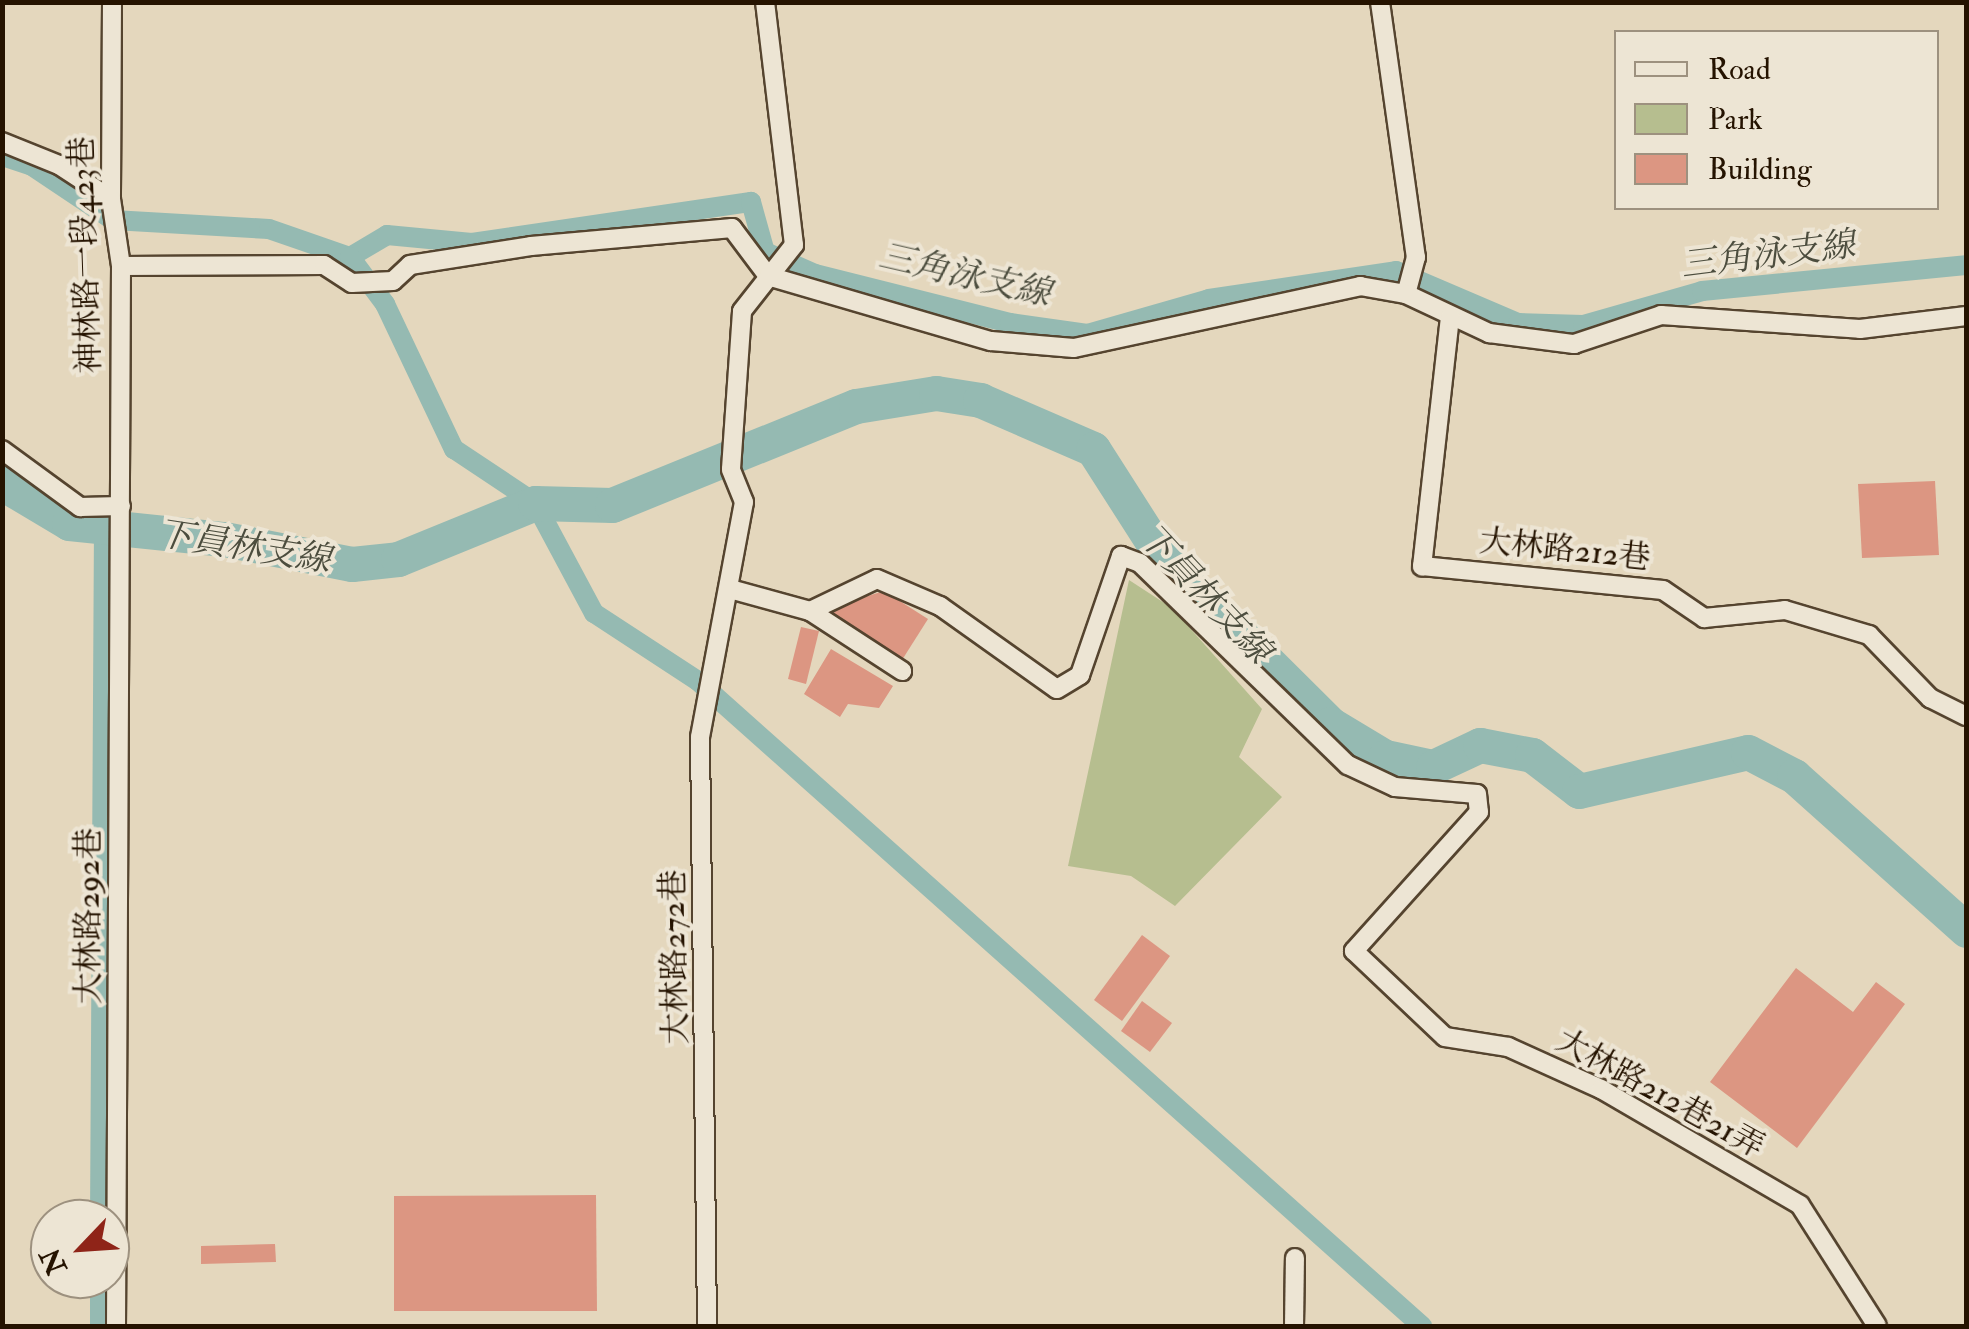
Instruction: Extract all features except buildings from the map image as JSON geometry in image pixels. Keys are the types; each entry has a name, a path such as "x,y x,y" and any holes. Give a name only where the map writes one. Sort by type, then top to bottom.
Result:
{"street":[{"name":"神林路一段423巷","path":"112,2 111,199 122,266 122,506"},
{"name":"大林路272巷","path":"707,1326 700,736 744,502 731,469 742,311 794,244 765,2"},
{"path":"1380,2 1416,257 1406,294"},
{"path":"2,142 59,165 111,199"},
{"path":"122,266 324,264 352,284 393,281 410,265 531,246 732,228 768,276 991,341 1074,348 1360,286 1406,294 1490,333 1574,344 1660,315 1860,328 1966,316"},
{"name":"大林路212巷","path":"1450,317 1422,566 1662,590 1704,618 1784,610 1869,635 1930,698 1966,716"},
{"path":"2,450 80,507 122,506"},
{"name":"大林路292巷","path":"116,1326 122,506"},
{"name":"大林路212巷21弄","path":"810,611 876,579 940,606 1057,689 1080,675 1121,556 1140,564 1348,765 1396,787 1477,794 1479,812 1354,950 1446,1037 1508,1047 1601,1088 1800,1206 1877,1326"},
{"path":"730,589 810,611 902,671"},
{"path":"1294,1326 1295,1258"}],"green space":[{"path":"1129,580 1172,608 1262,709 1239,757 1282,797 1175,906 1131,876 1068,866"}],"waterway":[{"name":"三角泳支線","path":"2,156 32,166 113,220 269,229 350,257 387,235 472,243 751,202 765,252 815,274 1010,323 1087,334 1209,299 1396,271 1518,323 1583,325 1702,291 1966,265"},
{"path":"350,257 385,304 454,449 535,503 594,613 698,681 1422,1326"},
{"name":"下員林支線","path":"2,483 69,523 224,539 352,564 398,559 535,503 612,505 856,406 936,393 980,400 1093,449 1162,557 1330,724 1385,757 1433,767 1480,745 1532,755 1579,791 1748,752 1794,776 1966,930"},
{"path":"100,1199 104,531"},
{"path":"100,1299 100,1326"}]}
